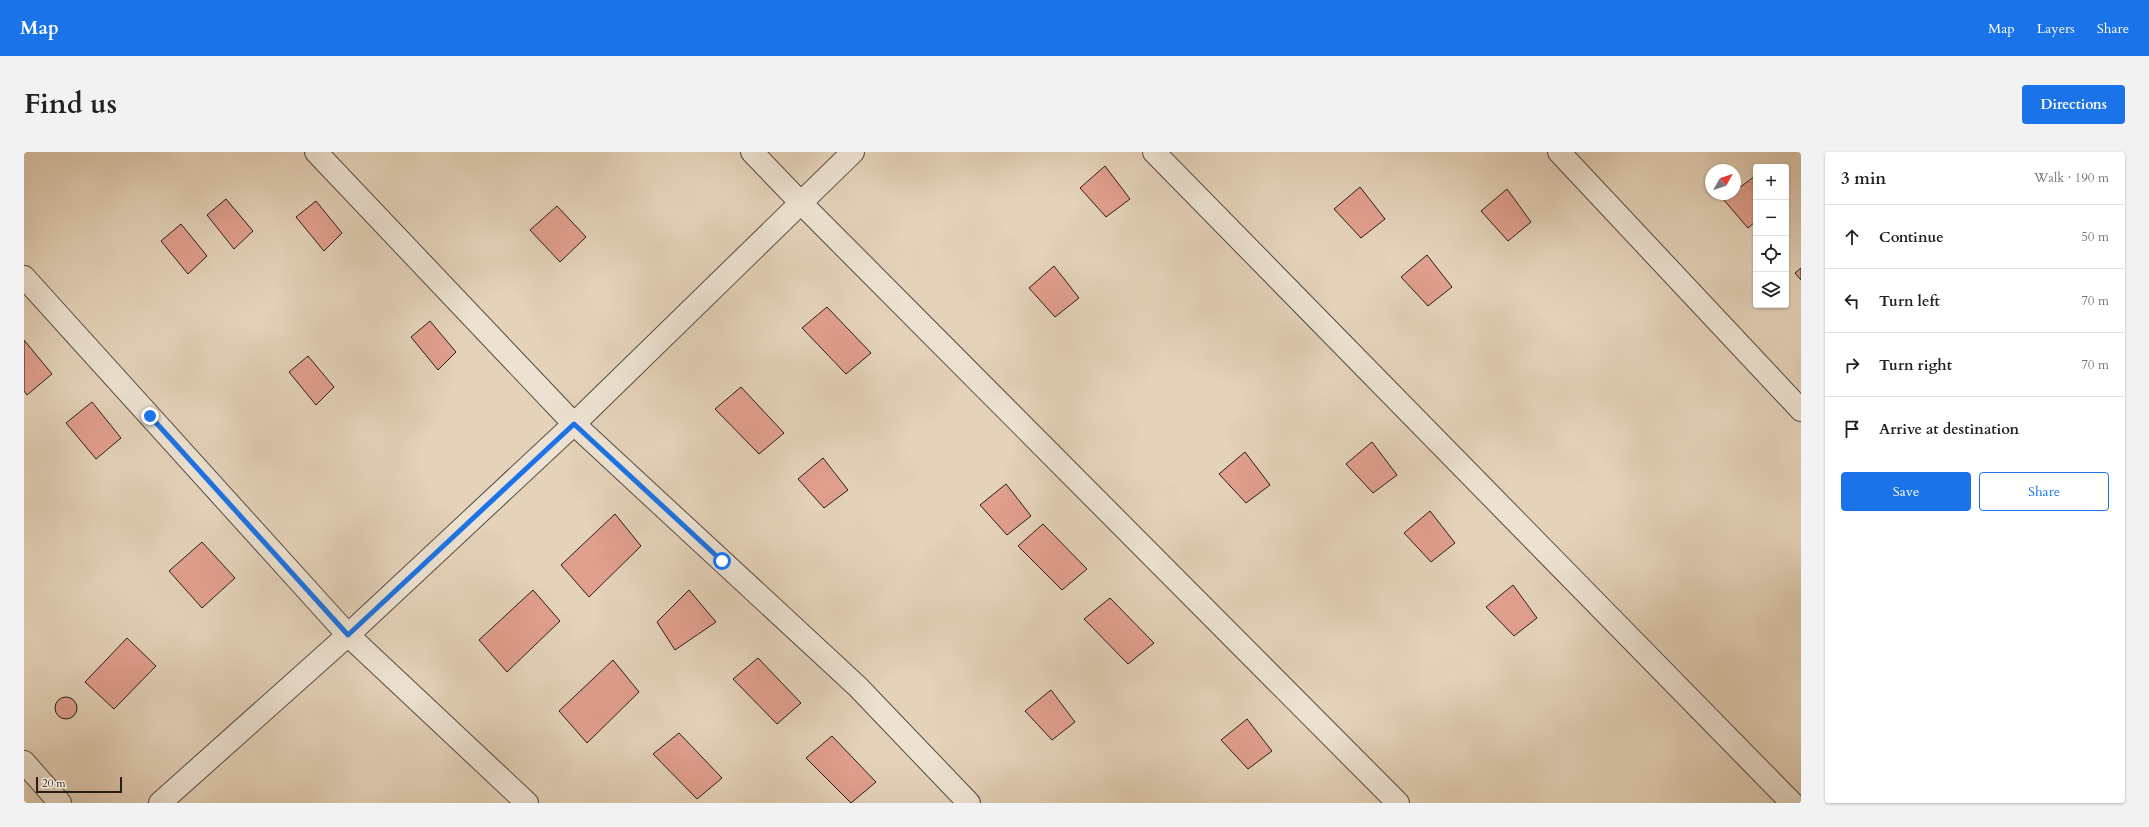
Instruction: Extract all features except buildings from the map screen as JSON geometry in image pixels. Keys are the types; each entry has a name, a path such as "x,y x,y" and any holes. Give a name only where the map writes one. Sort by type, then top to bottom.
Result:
{"street":[{"path":"316,152 574,424 858,688 969,803"},
{"path":"752,152 1398,803"},
{"path":"160,803 348,635 574,424 853,152"},
{"path":"1154,152 1792,803"},
{"path":"1559,152 1801,410"},
{"path":"24,277 348,635 528,803"},
{"path":"24,762 60,803"}],"route":[{"path":"150,416 348,635 574,424 722,561"}]}
